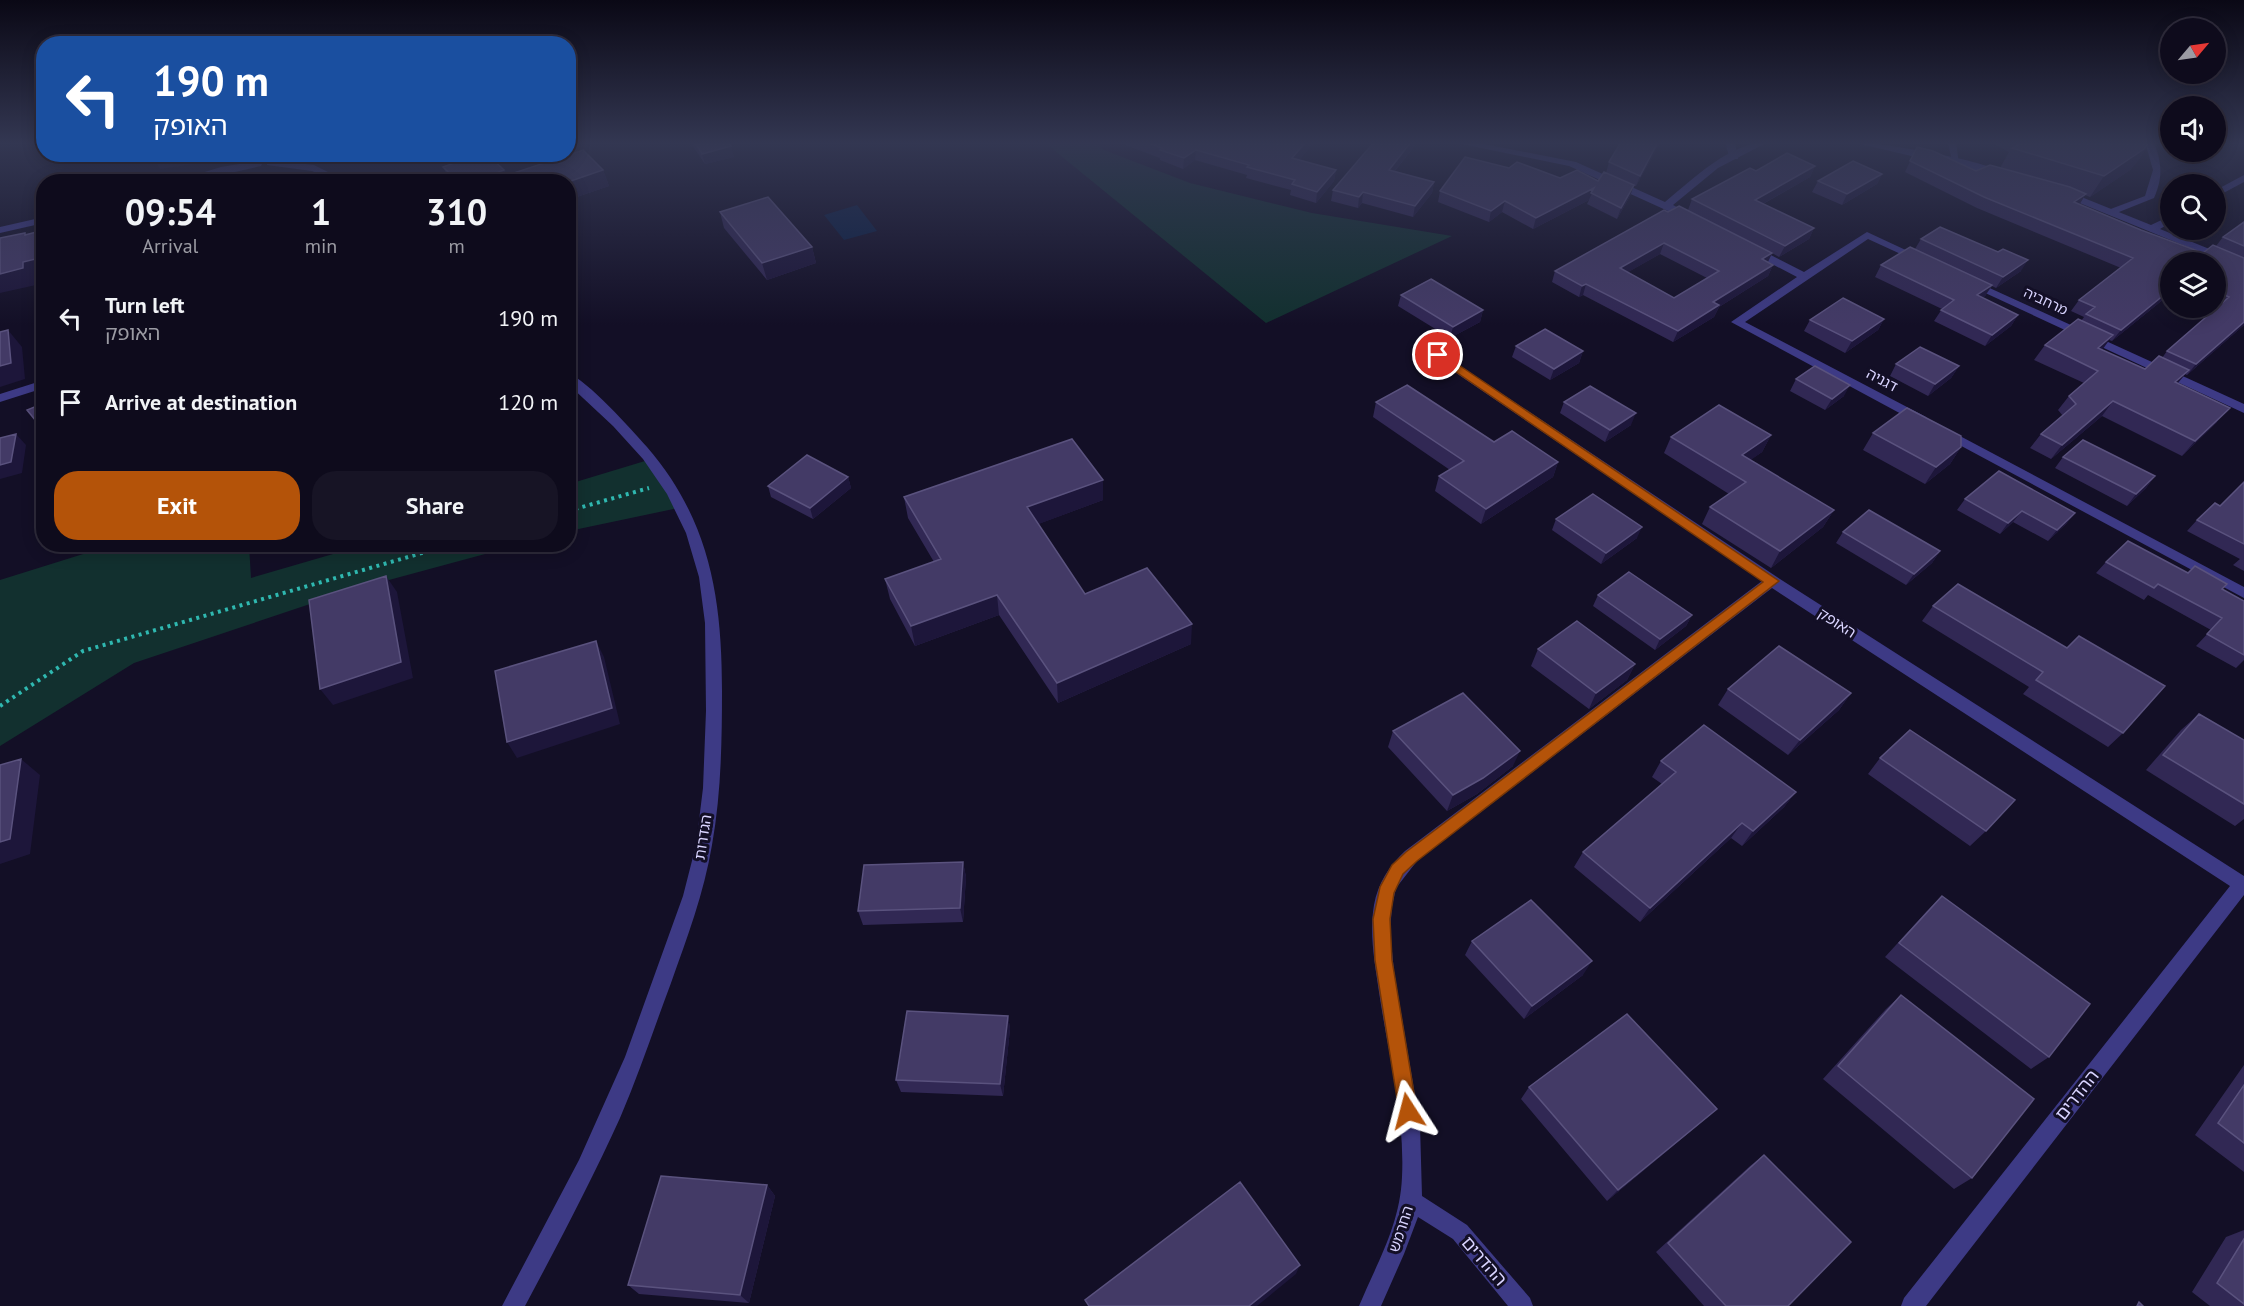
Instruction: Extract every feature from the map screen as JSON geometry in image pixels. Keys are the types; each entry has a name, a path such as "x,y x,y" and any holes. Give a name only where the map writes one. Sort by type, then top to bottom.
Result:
{"street":[{"path":"1659,203 1695,221"},
{"path":"1666,206 1670,203"},
{"path":"2088,203 2244,267"},
{"path":"0,230 36,222"},
{"path":"2152,229 2160,225"},
{"name":"דגניה","path":"1932,265 1867,235 1737,321 2244,593"},
{"path":"1745,246 1805,277"},
{"name":"מרחביה","path":"1964,280 2244,409"},
{"name":"האופק","path":"1438,355 1772,581 2242,884"},
{"name":"הגדרות","path":"513,1306 559,1219 625,1082 678,939 704,845 714,747 715,658 707,587 694,537 684,512 666,483 625,429 576,384"},
{"path":"0,398 36,387"},
{"name":"החרמש","path":"1370,1306 1386,1274 1411,1201 1411,1133 1383,960 1382,919 1386,892 1397,870 1411,856 1772,581"},
{"name":"ההדרים","path":"1912,1306 2242,884"},
{"name":"ההדרים","path":"1411,1201 1460,1232 1522,1306"}],"lane":[{"path":"2111,212 2136,203"}],"path":[{"path":"576,509 666,483"},
{"path":"0,706 83,651 425,552"}],"green space":[{"path":"1119,203 1271,203 1312,213 1452,236 1266,323"},
{"path":"645,461 683,507 576,530 576,482"},
{"path":"90,552 249,552 251,578 340,552 492,552 352,590 134,663 0,746 0,580"}],"water":[{"path":"857,205 877,231 844,240 824,215"}],"building":[{"path":"749,203 773,203 812,247 762,263 720,212"},
{"path":"1470,203 1502,203 1491,211"},
{"path":"1509,203 1565,203 1536,218"},
{"path":"1611,203 1624,203 1621,208"},
{"path":"1700,203 1761,203 1814,228 1785,246"},
{"path":"1999,203 2076,203 2160,237 2160,240 2168,240 2200,252 2160,252 2160,298 2121,330 2086,314 2095,307 2079,300 2133,258"},
{"path":"1679,206 1772,253 1762,259 1773,265 1713,302 1719,305 1678,331 1586,284 1582,286 1555,271 1664,210 1668,212","holes":["1664,243 1719,271 1674,298 1620,268"]},
{"path":"2244,222 2244,246 2226,238 2226,235"},
{"path":"1940,227 1998,252 2003,249 2028,260 2003,277 1921,239"},
{"path":"36,232 36,259 23,262 23,268 0,274 0,238 25,233 25,235"},
{"path":"2213,245 2244,258 2244,322 2196,364 2167,351 2205,318 2226,318 2226,300 2229,297 2226,296 2226,252 2204,252"},
{"path":"1910,247 1992,285 1977,295 2018,315 1992,335 1941,310 1954,300 1881,265"},
{"path":"1431,279 1483,310 1453,327 1401,295"},
{"path":"1843,298 1884,319 1852,341 1810,320"},
{"path":"2078,319 2113,335 2098,348 2145,369 2159,356 2189,370 2175,382 2230,408 2195,441 2113,401 2062,445 2041,434 2076,404 2069,396 2098,371 2045,345"},
{"path":"1545,329 1583,351 1554,369 1516,346"},
{"path":"8,330 11,363 0,366 0,332"},
{"path":"1920,347 1959,366 1935,384 1896,364"},
{"path":"1815,366 1850,385 1832,399 1796,379"},
{"path":"1407,385 1494,442 1512,431 1558,462 1486,509 1439,476 1464,461 1376,402"},
{"path":"1590,386 1636,413 1610,430 1564,402"},
{"path":"1719,405 1771,435 1742,455 1834,510 1780,551 1710,507 1746,482 1671,437"},
{"path":"36,406 36,421 27,410"},
{"path":"1907,408 1961,436 1961,447 1936,467 1873,433"},
{"path":"16,434 11,462 0,465 0,438"},
{"path":"1072,439 1103,480 1027,507 1085,594 1147,568 1192,624 1057,683 997,595 911,626 885,579 941,559 904,497"},
{"path":"2083,440 2155,476 2136,494 2063,457"},
{"path":"807,455 848,477 810,508 768,486"},
{"path":"1999,471 2075,513 2057,530 2022,511 2008,523 1965,499"},
{"path":"2244,482 2244,544 2197,520 2215,503 2220,506"},
{"path":"1593,494 1642,527 1606,553 1556,519"},
{"path":"1869,510 1940,551 1914,574 1843,532"},
{"path":"2128,541 2188,573 2195,566 2227,584 2222,589 2244,601 2244,655 2207,634 2222,618 2158,584 2154,588 2106,562"},
{"path":"1629,572 1692,615 1660,639 1598,595"},
{"path":"386,576 401,662 320,689 309,600"},
{"path":"1958,584 2067,648 2079,636 2165,686 2123,733 2036,680 2043,672 1933,606"},
{"path":"1577,621 1635,664 1596,693 1538,649"},
{"path":"596,641 612,708 507,742 495,671"},
{"path":"1779,646 1851,693 1800,740 1728,689"},
{"path":"1463,693 1520,751 1483,778 1453,795 1393,731"},
{"path":"2199,714 2244,740 2244,804 2163,755"},
{"path":"1704,725 1796,792 1753,831 1742,823 1650,908 1583,852 1676,772 1661,761"},
{"path":"1910,730 2015,800 1986,831 1880,758"},
{"path":"21,759 10,839 0,842 0,765"},
{"path":"963,862 960,908 858,911 864,865"},
{"path":"1942,896 2090,1004 2049,1057 1899,943"},
{"path":"1531,900 1592,961 1532,1006 1472,941"},
{"path":"1901,995 2034,1099 1972,1178 1838,1066"},
{"path":"907,1011 1008,1016 1000,1084 896,1080"},
{"path":"1627,1014 1717,1109 1618,1190 1529,1087"},
{"path":"2244,1085 2244,1143 2218,1123"},
{"path":"1764,1155 1851,1242 1788,1306 1726,1306 1668,1243"},
{"path":"661,1176 767,1185 740,1295 628,1285"},
{"path":"1240,1182 1300,1265 1249,1306 1089,1306 1085,1300"},
{"path":"2244,1239 2244,1304 2217,1283"}],"route":[{"path":"1408,1111 1383,960 1382,919 1386,892 1397,870 1411,856 1772,581 1438,355"}]}
